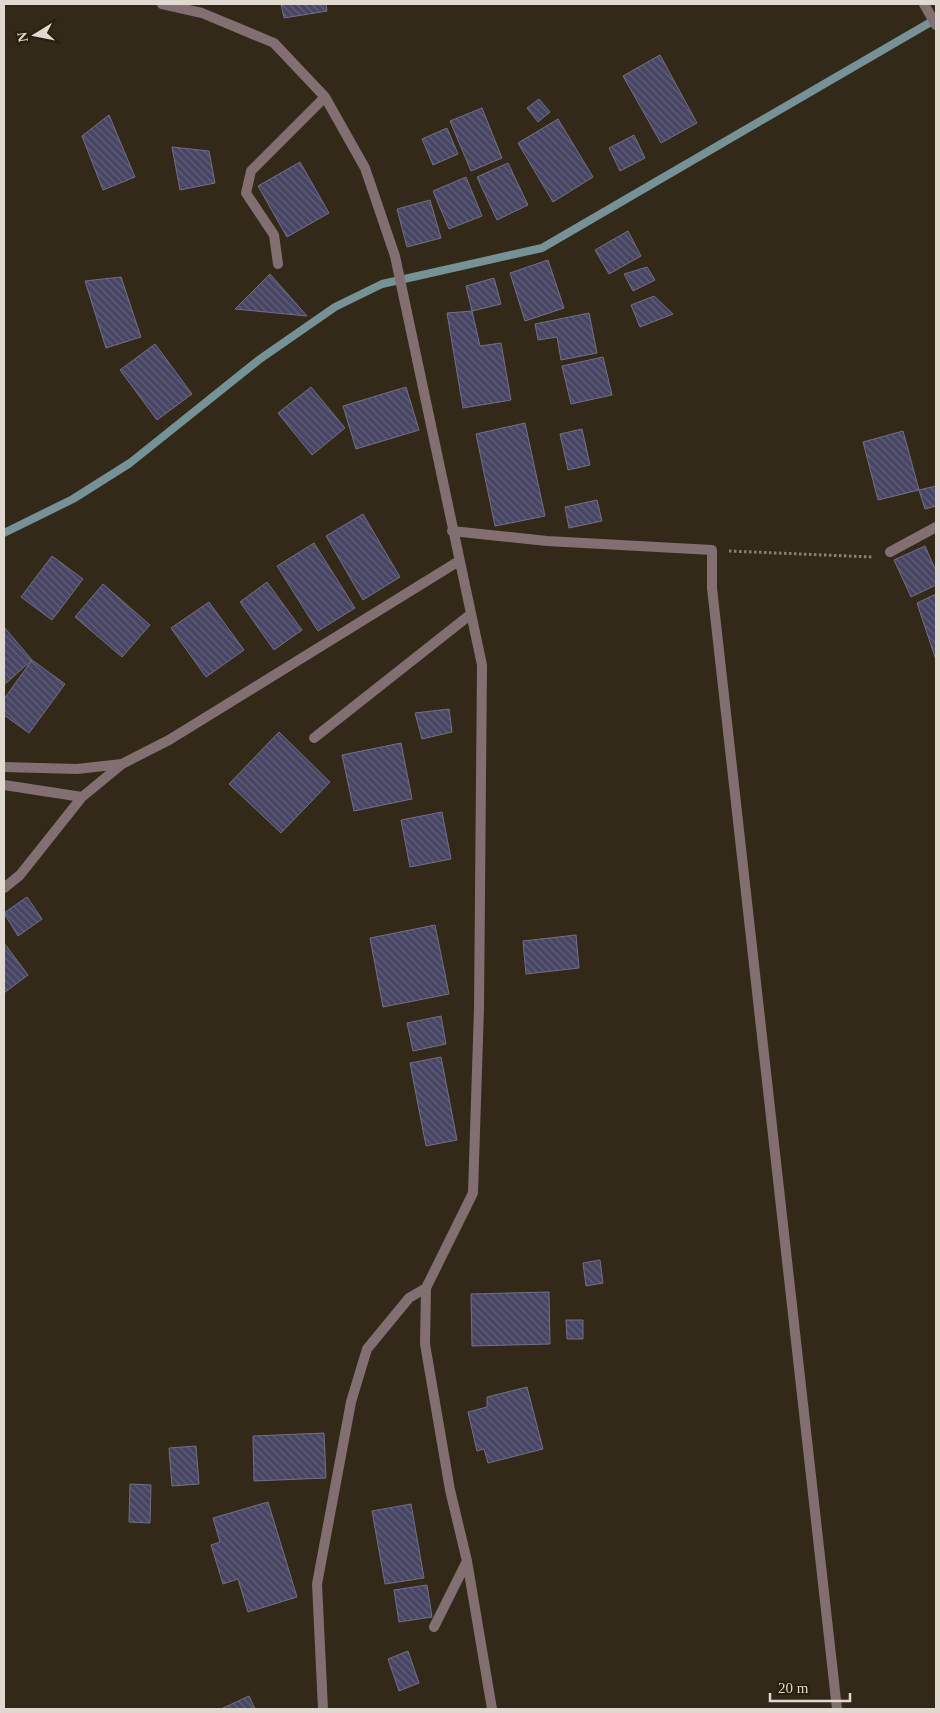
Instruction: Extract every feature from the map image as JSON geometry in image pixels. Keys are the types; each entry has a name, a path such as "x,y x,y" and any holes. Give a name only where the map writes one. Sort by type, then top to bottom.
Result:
{"street":[{"path":"162,4 202,13 274,43 325,97 365,168 396,262 458,562 482,665 479,1008 473,1193 426,1288 425,1344 450,1490 467,1561 492,1709"},
{"path":"924,4 936,25"},
{"path":"278,264 274,235 246,193 251,171 325,97"},
{"path":"890,552 936,527"},
{"path":"452,531 548,541 712,550 712,588 837,1709"},
{"path":"4,888 20,875 82,797 122,764 169,740 458,562"},
{"path":"314,738 470,614"},
{"path":"4,767 77,769 122,764"},
{"path":"4,785 82,797"},
{"path":"323,1709 317,1584 351,1402 367,1349 409,1298 426,1288"},
{"path":"434,1628 467,1561"}],"path":[{"path":"712,550 870,558 890,552"}],"building":[{"path":"281,4 326,4 327,11 284,18"},
{"path":"660,55 697,123 661,143 623,76"},
{"path":"539,99 550,112 538,122 527,108"},
{"path":"482,108 502,158 471,171 450,121"},
{"path":"109,115 135,177 103,190 82,136"},
{"path":"558,119 593,177 553,202 518,143"},
{"path":"447,128 458,154 433,165 422,139"},
{"path":"634,135 645,158 620,171 609,148"},
{"path":"172,147 209,151 215,183 180,190"},
{"path":"300,162 329,213 287,237 258,186"},
{"path":"508,163 528,205 497,220 477,177"},
{"path":"466,177 482,216 449,229 433,191"},
{"path":"430,200 441,238 407,247 397,209"},
{"path":"628,231 641,256 609,274 595,250"},
{"path":"548,260 564,308 525,321 510,273"},
{"path":"647,267 655,280 633,291 624,274"},
{"path":"270,274 307,316 235,309"},
{"path":"121,277 141,337 106,348 85,281"},
{"path":"494,278 501,304 472,311 466,286"},
{"path":"654,296 673,314 640,327 631,305"},
{"path":"472,311 480,346 501,343 511,400 463,408 447,313"},
{"path":"589,313 597,353 561,360 557,337 538,340 535,324"},
{"path":"155,344 192,394 157,420 120,370"},
{"path":"603,357 612,395 571,404 562,366"},
{"path":"311,387 345,428 312,455 278,413"},
{"path":"406,387 419,430 356,449 343,406"},
{"path":"525,423 545,516 495,526 476,434"},
{"path":"582,429 590,465 568,470 560,434"},
{"path":"903,431 919,490 878,500 863,442"},
{"path":"936,486 936,506 925,509 919,490"},
{"path":"597,500 602,521 569,528 565,507"},
{"path":"363,514 400,577 363,600 326,536"},
{"path":"314,543 355,608 318,631 277,566"},
{"path":"925,546 936,571 936,585 911,597 894,560"},
{"path":"52,556 83,579 52,620 21,597"},
{"path":"267,582 302,630 274,650 240,602"},
{"path":"103,584 150,625 122,657 75,617"},
{"path":"936,594 936,660 917,603"},
{"path":"209,602 244,650 206,677 171,628"},
{"path":"4,627 32,660 4,685"},
{"path":"32,660 65,684 29,733 4,715 4,699"},
{"path":"449,709 452,732 422,739 415,713"},
{"path":"279,732 330,782 281,833 229,784"},
{"path":"401,743 412,799 354,811 342,755"},
{"path":"442,812 451,859 410,867 401,820"},
{"path":"27,897 42,919 18,936 4,913"},
{"path":"435,925 449,994 383,1007 370,938"},
{"path":"576,935 579,968 526,974 523,941"},
{"path":"4,943 28,975 4,993"},
{"path":"441,1016 446,1044 413,1051 407,1023"},
{"path":"441,1057 457,1140 426,1146 410,1063"},
{"path":"600,1260 603,1283 586,1286 583,1263"},
{"path":"549,1292 550,1344 472,1346 471,1294"},
{"path":"566,1320 583,1320 583,1339 567,1339"},
{"path":"527,1387 543,1449 488,1463 484,1449 477,1451 468,1412 487,1407 487,1397"},
{"path":"324,1433 326,1478 254,1481 253,1436"},
{"path":"196,1446 199,1484 172,1486 169,1448"},
{"path":"130,1484 151,1485 150,1523 129,1522"},
{"path":"268,1502 297,1597 248,1612 238,1579 223,1584 211,1545 220,1542 213,1518"},
{"path":"411,1504 424,1578 385,1584 372,1511"},
{"path":"427,1585 432,1617 399,1622 394,1590"},
{"path":"408,1651 419,1683 399,1691 388,1659"},
{"path":"249,1696 255,1709 221,1709"}],"waterway":[{"path":"4,533 73,499 130,463 260,359 335,307 382,284 542,248 936,19"}]}
